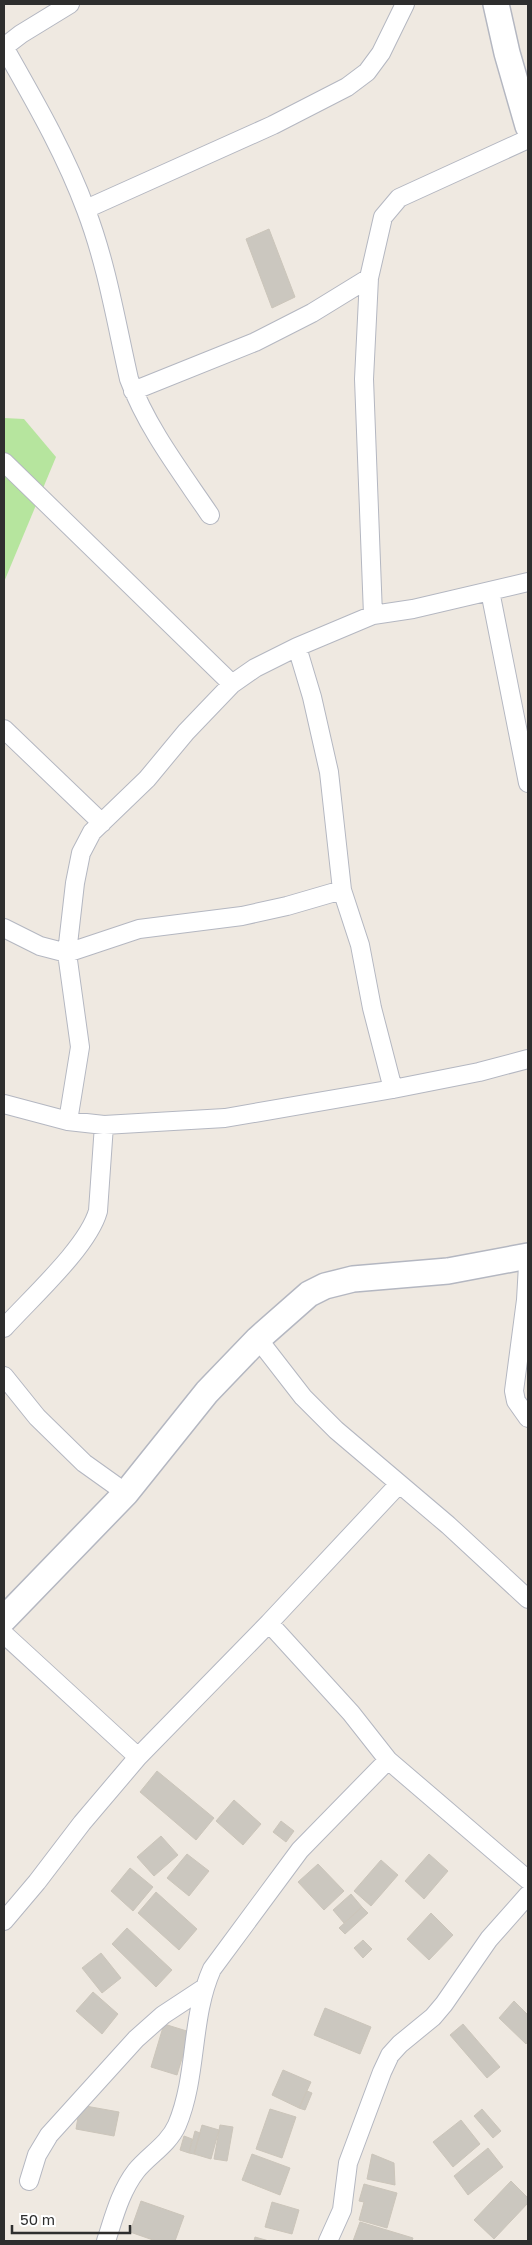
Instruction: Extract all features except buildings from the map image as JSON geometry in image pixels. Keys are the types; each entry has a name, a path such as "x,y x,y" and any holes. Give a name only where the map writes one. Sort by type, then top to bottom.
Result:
{"street":[{"path":"70,4 21,34 4,47 46,121 86,209 113,297 125,363 133,391 170,455 210,515"},
{"path":"86,209 273,125 347,87 367,72 381,53 405,4"},
{"path":"496,4 507,53 528,126"},
{"path":"373,615 364,379 369,278 383,217 399,198 528,139"},
{"path":"133,391 255,342 312,314 369,278"},
{"path":"4,462 232,684"},
{"path":"68,1121 80,1047 67,954 75,883 81,853 92,832 147,779 186,732 232,684 255,668 297,647 373,615 413,609 528,582"},
{"path":"490,591 528,783"},
{"path":"297,647 312,697 329,772 342,890 360,945 372,1008 393,1089"},
{"path":"4,729 102,823"},
{"path":"4,928 40,946 67,954 139,929 242,916 288,906 342,890"},
{"path":"4,1104 68,1121 104,1125 225,1118 393,1089 479,1072 528,1059"},
{"path":"4,1328 84,1240 95,1222 99,1204 104,1125"},
{"path":"4,1619 64,1554 126,1493 207,1392 258,1339 310,1294 325,1286 354,1279 448,1271 528,1256"},
{"path":"528,1265 514,1391 516,1401 528,1418"},
{"path":"258,1339 303,1397 336,1430 448,1525 528,1599"},
{"path":"4,1376 37,1416 84,1463 126,1493"},
{"path":"7,1911 37,1882 82,1823 138,1756 269,1623 399,1484"},
{"path":"269,1623 350,1713 388,1760 528,1880"},
{"path":"4,1634 138,1756"},
{"path":"106,2241 128,2183 138,2170 167,2142 176,2127 188,2089 204,1988 212,1969 300,1850 388,1760"},
{"path":"328,2241 342,2210 348,2163 390,2055 400,2044 433,2017 489,1939 528,1894"},
{"path":"29,2181 37,2154 49,2135 136,2039 163,2014 204,1988"}],"green space":[{"path":"4,418 24,419 56,457 4,582"}]}
